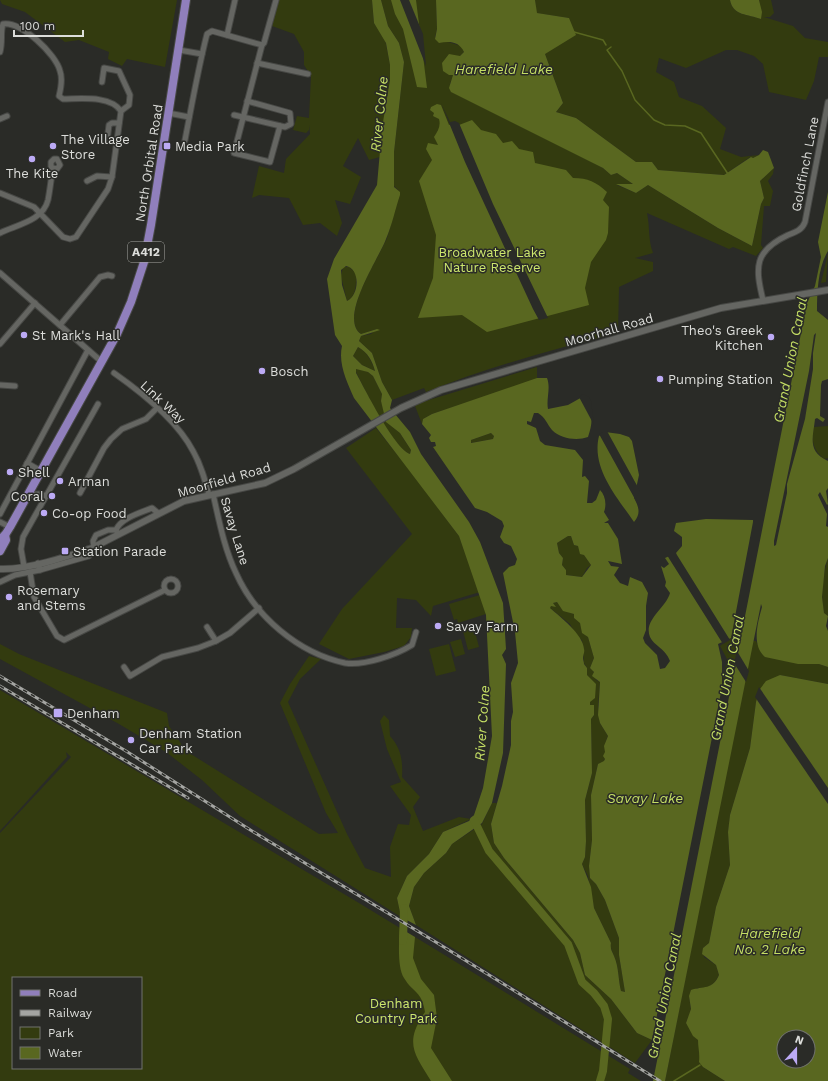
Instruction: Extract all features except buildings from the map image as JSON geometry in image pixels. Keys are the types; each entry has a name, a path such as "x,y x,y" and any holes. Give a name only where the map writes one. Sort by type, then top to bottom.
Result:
{"main road":[{"name":"North Orbital Road","path":"0,551 6,540 3,537 102,362 117,334 131,302 144,262 186,0"}],"street":[{"path":"227,35 235,0"},
{"path":"276,0 266,37 262,44 234,153 270,162 280,126"},
{"path":"0,52 3,42 1,30 3,24 10,23 21,27 38,41 60,70 62,81 59,96 63,99 94,100 112,103 121,111"},
{"path":"185,140 194,86 207,34 209,32 227,35 262,44"},
{"path":"179,50 202,54"},
{"path":"257,63 308,74"},
{"path":"0,193 26,203 39,213 63,237 70,239 76,237 108,190 112,177 121,111 129,105 130,95 119,71 104,68 102,82"},
{"path":"234,115 280,126 289,127 291,124 290,113 247,101"},
{"name":"Goldfinch Lane","path":"763,300 757,272 759,262 763,252 772,243 801,229 805,222 828,102"},
{"path":"168,113 189,117"},
{"path":"0,119 7,116"},
{"path":"107,140 109,125 112,123 119,123"},
{"path":"0,233 28,222 39,213 48,199 53,168"},
{"path":"87,181 97,176 112,177"},
{"path":"0,273 102,362"},
{"path":"60,325 100,277 112,276"},
{"name":"Moorhall Road","path":"360,432 401,408 441,390 721,308 827,290"},
{"path":"0,344 35,304"},
{"path":"0,514 88,350"},
{"name":"Link Way","path":"114,373 157,408 172,423 193,450 211,494"},
{"path":"0,385 15,386"},
{"path":"24,566 21,549 23,537 98,404"},
{"path":"80,492 104,448 111,439 122,429 146,418 157,408"},
{"name":"Moorfield Road","path":"0,569 38,563 93,547 117,532 184,501 265,483 294,470 360,432"},
{"path":"27,463 41,472"},
{"path":"184,501 185,492 207,485"},
{"path":"28,495 39,494 47,496"},
{"name":"Savay Lane","path":"211,494 225,544 235,572 259,608 288,637 306,647 346,663 370,661 392,655 412,645 416,632"},
{"path":"0,522 10,527"},
{"path":"0,582 15,576 89,556 93,547"},
{"path":"38,563 40,570"},
{"path":"30,572 34,597 57,636 64,640 165,590"},
{"path":"124,667 130,676 162,658 198,648 216,641 230,633 259,608"},
{"path":"207,628 216,641"}],"green space":[{"path":"0,0 177,0 165,67 127,59 122,66 108,59 109,52 79,40 65,42 25,12 2,4"},
{"path":"278,0 372,0 374,23 385,39 390,65 390,80 380,157 369,160 358,138 343,166 361,177 350,204 335,200 342,223 337,236 320,223 303,225 289,198 259,195 252,198 259,166 284,173 286,159 310,134 309,125 309,130 306,133 293,130 297,116 309,118 311,76 304,65 304,52 294,34 272,26"},
{"name":"Broadwater Lake Nature Reserve","path":"381,0 436,0 437,29 435,37 443,42 445,41 461,46 464,52 460,56 450,84 603,168 611,175 617,173 633,184 617,185 636,193 648,185 718,228 752,246 761,204 764,198 760,181 774,168 773,174 768,181 773,191 770,206 764,206 761,245 763,248 756,256 733,247 729,249 647,213 650,243 653,253 635,258 653,262 653,271 619,287 618,333 521,359 473,374 426,392 424,388 392,400 382,382 372,353 359,341 361,336 371,334 377,329 361,334 355,326 354,315 362,287 387,238 398,190 394,186 394,152 404,62 399,43 388,26"},
{"path":"535,0 730,0 734,9 738,12 761,19 759,0 771,0 774,13 770,17 764,17 793,26 805,38 828,42 828,57 819,57 814,81 806,100 769,92 763,64 754,56 737,50 726,50 686,68 659,58 656,72 674,82 679,97 702,106 726,128 720,149 741,157 759,155 753,158 750,157 724,175 658,170 652,162 636,162 576,118 556,112 563,103 545,54 569,18 536,13"},
{"path":"828,253 826,282 821,283"},
{"path":"343,267 349,267 356,273 354,293 353,296 347,301 341,276"},
{"path":"358,347 369,357 375,371 362,365 353,356"},
{"path":"537,367 536,380 432,414 423,419 422,424 415,406 419,403"},
{"path":"356,368 368,372 373,376 382,394 381,401 389,424 400,433 411,450 410,454 396,441 380,418 356,372"},
{"path":"828,426 828,458 824,459 815,449 813,432 814,427"},
{"path":"376,428 459,536 480,592 433,606 431,616 416,600 397,598 396,628 412,628 411,637 404,646 384,652 349,659 319,644 342,609 412,534 346,448"},
{"path":"491,433 494,436 493,439 470,443 471,440"},
{"path":"568,536 571,536 574,545 578,546 591,565 587,568 582,577 566,575 566,570 562,565 563,558 559,553 557,543"},
{"path":"828,558 828,616 824,613 822,592 823,578"},
{"path":"480,595 486,614 458,623 457,619 454,620 449,604"},
{"path":"557,602 563,610 574,614 574,618 580,622 583,633 588,637 594,658 590,668 593,670 596,680 600,682 598,706 600,723 608,736 604,762 598,764 591,795 592,840 589,866 590,878 596,884 605,900 619,938 619,955 625,992 621,991 617,964 611,950 611,943 594,908 588,876 582,864 585,857 586,841 585,800 592,773 591,719 594,715 590,705 589,678 587,675 587,668 584,663 582,640 576,635 570,624 550,608 550,605 555,606 553,603"},
{"path":"735,618 743,629 731,687 721,691 727,659 720,646 731,638"},
{"path":"473,624 479,647 468,650 462,627"},
{"path":"461,639 465,654 455,657 450,642"},
{"path":"752,641 756,641 762,654 819,664 828,667 828,684 780,675 756,702 750,748 730,815 728,832 730,865 716,907 709,943 703,948 704,957 716,965 719,975 710,986 697,988 689,996 691,1010 686,1023 698,1040 703,1067 725,1081 665,1081"},
{"path":"0,644 19,654 167,713 169,726 186,751 319,834 338,833 326,813 280,703 290,684 309,656 321,659 300,679 288,702 347,834 365,868 391,877 390,847 398,824 409,825 411,815 390,786 401,782 387,749 380,721 384,715 389,720 390,736 399,750 402,766 402,777 420,797 413,807 423,831 459,817 471,819 443,832 429,854 407,876 397,898 401,917 240,816 202,780 166,752 119,724 0,659"},
{"path":"449,644 456,671 436,676 429,649"},
{"name":"Denham Country Park","path":"0,690 359,903 400,928 400,931 415,939 415,937 438,951 630,1069 628,1073 641,1081 0,1081 0,833 71,757 66,752 67,757 0,831"},
{"path":"492,803 497,803 491,824 494,843 504,858 573,940 580,953 585,975 611,999 637,1033 652,1040 635,1063 416,925 409,906 414,887 424,873 446,853 452,844 482,824"}],"water":[{"path":"372,0 381,0 388,26 399,43 404,62 394,152 394,187 400,192 400,195 386,239 362,288 357,302 354,315 355,326 361,334 377,329 380,330 361,336 359,341 372,353 382,382 392,400 390,408 410,432 421,454 469,522 480,542 503,603 506,649 502,655 506,664 503,753 492,803 482,823 452,844 446,853 424,873 414,887 409,906 416,925 401,917 397,898 407,876 429,854 443,832 469,821 474,815 483,788 492,736 486,615 459,536 354,398 342,366 342,346 335,335 327,279 334,259 377,185 382,128 390,80 390,65 386,43 374,23","holes":["346,266 351,268 354,272 357,283 354,294 347,301 342,285 341,270","358,347 369,357 375,371 362,365 353,356","356,369 368,372 373,376 382,394 381,401 386,422 400,433 411,450 410,454 403,449 388,430 356,373"]},
{"path":"391,0 416,0 427,88 417,87 403,29 395,14"},
{"name":"Harefield Lake","path":"436,0 535,0 537,13 569,18 576,35 545,54 563,103 556,112 576,118 636,162 652,162 658,170 724,175 751,157 753,158 759,155 763,150 768,152 774,168 760,181 764,198 761,204 752,246 718,228 648,185 636,193 616,184 633,184 617,173 611,175 603,168 451,92 449,88 453,75 449,75 443,71 442,63 449,54 460,56 464,52 457,44 450,42 439,43 435,39 437,29"},
{"path":"730,0 759,0 762,12 761,19 738,12 734,9"},
{"path":"437,104 441,105 449,125 455,123 459,125 472,120 481,130 496,134 503,143 512,141 519,149 533,152 535,163 566,170 573,178 592,181 607,192 603,200 609,207 608,233 606,240 591,262 585,288 589,305 487,332 462,315 418,318 433,278 436,235 419,181 432,160 426,149 428,143 438,145 434,137 439,128 439,119 433,116 434,113 430,110 431,107"},
{"path":"828,192 828,251 820,272 817,311 828,320 828,379 822,381 821,385 820,416 825,419 823,422 817,418 815,419 813,443 817,453 828,461 828,488 826,491 827,505 820,492 818,495 827,514 826,526 828,527 828,558 825,566 822,597 824,613 828,616 826,626 828,631 828,667 819,664 798,664 765,657 758,646 757,640 762,607 761,604 665,1081 653,1081 807,303 815,286 821,257 818,242","holes":["816,333 813,353 813,369 805,419 787,484 787,493 776,545 774,546 809,371 814,335"]},
{"name":"Savay Lake","path":"537,378 547,378 549,386 548,409 568,405 584,396 591,416 591,425 588,437 574,439 564,437 552,430 538,413 534,413 531,422 527,421 527,424 536,428 540,441 545,445 575,450 583,460 582,477 585,476 589,481 587,503 592,503 596,500 600,490 603,494 605,500 604,512 609,520 604,523 608,523 618,539 622,564 608,561 611,566 619,567 614,575 620,583 628,586 630,577 642,582 648,593 646,606 646,630 643,638 645,643 657,655 660,669 665,668 670,661 665,653 654,643 650,637 649,631 652,620 670,593 665,586 666,582 661,566 664,568 669,564 665,558 676,553 682,546 682,537 674,531 676,523 706,519 753,520 731,638 718,644 722,662 722,687 652,1040 637,1033 611,999 585,975 580,953 573,940 504,858 494,843 491,824 502,786 511,745 511,721 513,712 511,683 518,663 515,632 503,573 509,567 515,565 517,559 511,546 504,543 500,537 504,526 502,521 487,512 475,508 433,447 436,446 435,442 431,442 429,438 431,435 422,424 423,419 432,414","holes":["491,433 494,436 493,439 471,443 471,440","568,536 571,536 574,545 578,546 580,554 584,555 591,565 582,577 566,575 566,570 562,565 563,558 559,553 557,543","557,602 563,611 574,614 574,618 580,623 582,633 588,637 594,658 590,668 594,672 592,676 600,682 598,715 600,723 608,736 604,746 605,752 603,756 605,759 598,764 591,795 592,840 589,866 590,878 596,884 605,900 619,938 619,955 625,992 621,991 617,964 611,948 611,943 594,908 591,887 582,864 585,857 586,841 585,800 592,773 591,719 594,715 594,705 590,705 590,702 595,698 596,684 587,675 587,668 583,659 583,643 570,626 550,608 551,606 556,607 553,603"]},
{"path":"605,432 629,437 632,441 639,475 634,498 638,507 638,516 634,522 613,492 602,471 598,448 599,436"},
{"name":"Harefield No. 2 Lake","path":"780,675 828,684 828,1081 725,1081 703,1067 699,1062 698,1040 693,1036 686,1023 691,1009 689,996 691,990 711,985 717,980 719,975 716,965 702,954 703,948 709,943 716,907 730,865 728,832 730,815 750,748 756,702 760,689 766,681"},
{"path":"400,928 415,937 413,958 421,979 434,995 437,1018 431,1048 452,1081 431,1081 416,1055 413,1040 415,1032 425,1012 422,1000 407,983 400,967"}],"pier":[{"path":"400,0 409,0 423,34 426,66"},
{"path":"441,103 450,122 455,121 459,123 493,204 548,318 539,320 533,309 465,162"},
{"path":"583,394 589,397 591,401 594,425 579,397"},
{"path":"607,431 640,491 636,498 641,510 599,434"},
{"path":"675,551 730,640 723,644 667,555"},
{"path":"737,651 749,671 746,682 734,663"},
{"path":"759,687 828,788 828,804 755,697"}],"waterway":[{"path":"574,32 603,40 606,45"},
{"path":"611,47 607,50 622,71 635,100 654,120 665,125 685,126 701,133 728,174"},
{"path":"474,820 489,851 568,944 582,982 594,993 604,1006 608,1019 603,1071 600,1081"},
{"name":"River Colne","path":"403,941 404,908"},
{"path":"674,1081 700,1065"}],"railway":[{"path":"0,676 126,751 252,831 439,944 660,1081"},
{"path":"0,686 188,798"}],"place":[{"name":"The Village Store","path":"53,146"},
{"name":"Media Park","path":"167,146"},
{"name":"The Kite","path":"32,159"},
{"name":"St Mark's Hall","path":"24,335"},
{"name":"Theo's Greek Kitchen","path":"771,337"},
{"name":"Bosch","path":"262,371"},
{"name":"Pumping Station","path":"660,379"},
{"name":"Shell","path":"10,472"},
{"name":"Arman","path":"60,481"},
{"name":"Coral","path":"52,496"},
{"name":"Co-op Food","path":"44,513"},
{"name":"Station Parade","path":"65,551"},
{"name":"Rosemary and Stems","path":"9,597"},
{"name":"Savay Farm","path":"438,626"},
{"name":"Denham","path":"58,713"},
{"name":"Denham Station Car Park","path":"131,740"}],"water label":[{"name":"Grand Union Canal","path":"790,360"},
{"name":"Grand Union Canal","path":"727,678"},
{"name":"Grand Union Canal","path":"664,996"}]}
